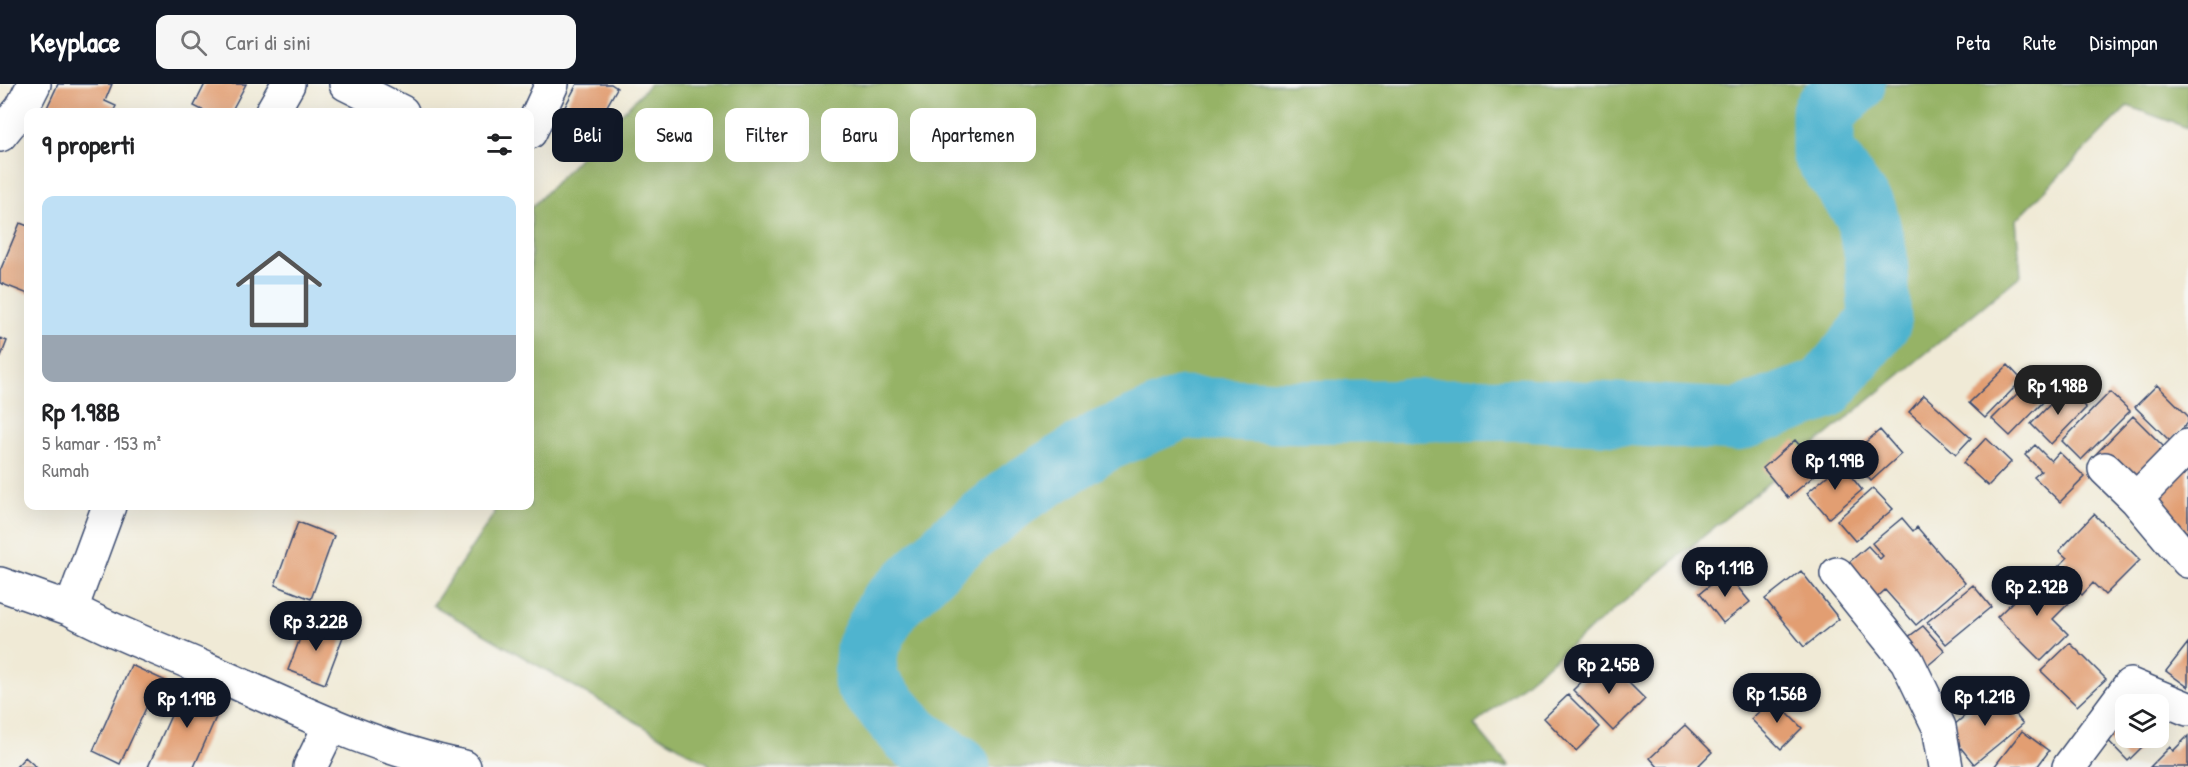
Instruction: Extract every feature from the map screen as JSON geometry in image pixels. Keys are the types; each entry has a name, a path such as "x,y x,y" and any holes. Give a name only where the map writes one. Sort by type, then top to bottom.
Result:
{"street":[{"path":"0,135 22,108 34,84"},
{"path":"274,108 288,84"},
{"path":"346,84 390,99"},
{"path":"534,123 552,84"},
{"path":"2136,499 2188,446"},
{"path":"2105,469 2136,499 2188,561"},
{"path":"71,609 108,510"},
{"path":"1836,574 1907,661 1939,727 1946,767"},
{"path":"0,584 71,609 92,621 331,724 393,758 464,767"},
{"path":"2069,767 2130,685 2188,709"},
{"path":"310,767 331,724"}],"green space":[{"path":"650,84 2188,84 2188,128 2128,106 2016,220 2021,275 1474,725 1509,767 708,767 709,764 433,605 494,514 494,510 534,510 534,205 575,162 623,162 623,112"}],"building":[{"path":"58,84 112,84 105,101 116,106 115,108 47,108"},
{"path":"205,84 246,84 233,108 194,106"},
{"path":"577,84 611,84 617,88 606,108 564,108"},
{"path":"20,223 24,224 24,292 0,283 0,271"},
{"path":"0,338 7,341 0,359"},
{"path":"2008,365 2022,380 1985,418 1969,403"},
{"path":"2032,379 2049,396 2010,436 1992,419"},
{"path":"2157,385 2188,416 2188,423 2170,441 2135,407"},
{"path":"2066,388 2086,408 2051,444 2031,424"},
{"path":"2110,392 2130,411 2081,460 2062,441"},
{"path":"1924,395 1971,438 1956,454 1909,412"},
{"path":"2133,416 2165,448 2127,488 2094,456"},
{"path":"1880,430 1901,454 1871,481 1849,456"},
{"path":"1986,438 2011,462 1988,486 1963,463"},
{"path":"1795,440 1821,470 1788,498 1763,468"},
{"path":"2035,445 2051,461 2059,452 2085,477 2060,502 2034,477 2041,471 2025,455"},
{"path":"2188,461 2188,534 2149,496"},
{"path":"1841,464 1862,490 1829,518 1807,493"},
{"path":"1873,488 1893,509 1855,541 1837,520"},
{"path":"2094,514 2140,560 2105,595 2093,583 2082,595 2056,569 2067,558 2059,551"},
{"path":"1902,518 1913,531 1917,527 1965,583 1916,625 1885,590 1870,604 1841,569 1868,546 1880,559 1883,556 1872,543"},
{"path":"298,522 334,536 311,599 275,585"},
{"path":"1801,571 1839,619 1804,647 1765,599"},
{"path":"1726,573 1750,602 1723,623 1700,593"},
{"path":"2042,573 2070,602 2053,619 2068,634 2041,661 1997,617"},
{"path":"1973,585 1991,607 1946,644 1927,622"},
{"path":"307,620 344,634 325,684 288,670"},
{"path":"1923,626 1945,651 1925,668 1903,641"},
{"path":"2070,643 2106,679 2077,706 2041,671"},
{"path":"2188,643 2188,687 2166,671"},
{"path":"1605,659 1645,699 1613,731 1573,690"},
{"path":"131,665 166,681 153,709 147,706 120,764 93,751"},
{"path":"186,682 224,699 194,767 148,767"},
{"path":"1995,690 2023,724 1974,764 1947,731"},
{"path":"1568,695 1600,727 1576,751 1544,718"},
{"path":"1773,699 1802,728 1781,749 1751,719"},
{"path":"2115,715 2115,748 2098,730"},
{"path":"1685,725 1712,752 1697,767 1658,767 1650,758"},
{"path":"2022,731 2049,751 2037,767 1994,767"},
{"path":"2188,736 2188,767 2150,767 2170,747 2173,751"},
{"path":"2115,748 2141,748 2128,761"},
{"path":"25,757 36,767 16,767"}],"waterway":[{"path":"959,767 913,737 865,681 867,648 888,607 956,542 1021,491 1103,441 1182,408 1279,412 1519,409 1737,420 1824,389 1880,321 1876,255 1866,213 1823,152 1823,112 1854,84"}]}
